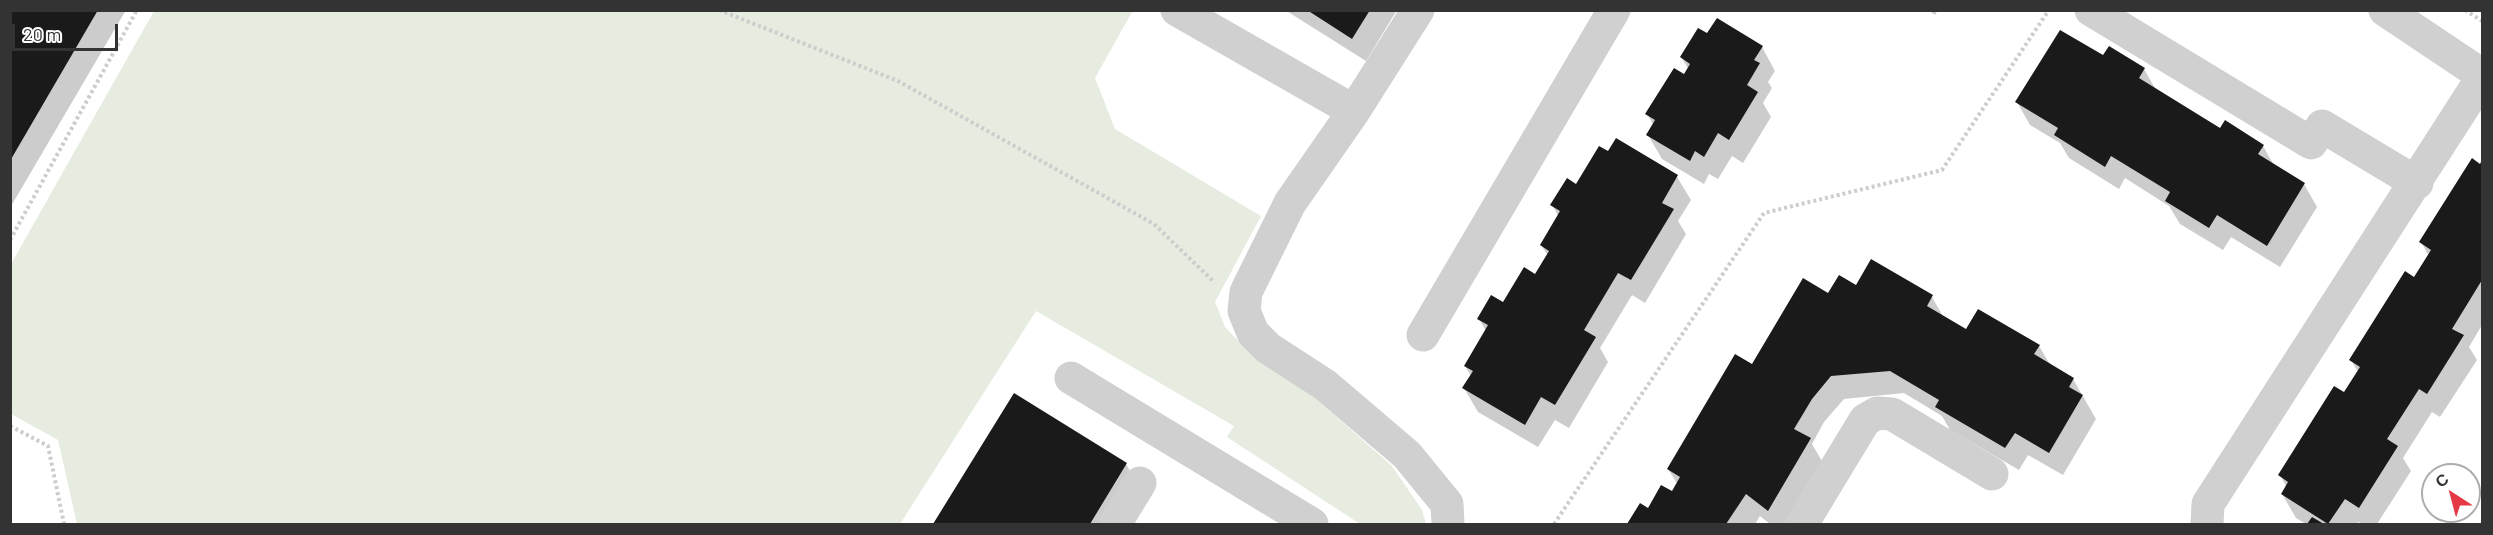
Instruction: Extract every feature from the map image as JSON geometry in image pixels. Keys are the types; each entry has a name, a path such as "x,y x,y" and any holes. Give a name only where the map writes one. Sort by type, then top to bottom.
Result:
{"lane":[{"path":"1177,10 1354,111"},
{"path":"1418,10 1354,111 1290,203 1246,292 1244,311 1253,333 1268,348 1325,385 1407,455 1447,504 1448,525"},
{"path":"1423,334 1614,10"},
{"path":"2091,10 2311,143 2322,126 2417,183"},
{"path":"2207,525 2208,504 2417,183 2482,76 2385,10"},
{"path":"1071,378 1312,525"},
{"path":"1802,525 1865,420 1878,413 1892,414 1992,474"},
{"path":"1115,525 1140,483"}],"path":[{"path":"10,240 137,10"},
{"path":"720,10 898,81 1154,224 1244,311"},
{"path":"1554,525 1764,213 1942,170 2049,10"},
{"path":"2465,10 2482,21"},
{"path":"10,426 48,446 64,525"}],"shaded area":[{"path":"154,11 1132,12 1095,78 1115,129 1261,216 1215,302 1225,327 1246,349 1315,398 1392,466 1422,510 1426,524 1360,524 1227,437 1234,426 1036,311 900,524 77,524 58,440 11,414 11,264"}],"building":[{"path":"10,10 98,10 10,161"},
{"path":"1307,10 1370,10 1352,39"},
{"path":"1717,18 1763,46 1754,60 1760,63 1747,85 1758,92 1729,140 1718,133 1704,157 1695,151 1690,161 1646,135 1655,120 1645,114 1674,68 1684,74 1690,64 1680,57 1698,28 1707,33"},
{"path":"2060,30 2103,55 2109,46 2145,68 2139,78 2220,128 2225,120 2264,145 2258,154 2305,183 2267,246 2217,215 2209,228 2165,201 2170,192 2111,156 2105,167 2054,135 2058,128 2015,102"},
{"path":"1616,138 1678,175 1662,203 1674,209 1631,280 1618,273 1584,330 1596,337 1555,405 1541,397 1525,425 1462,388 1473,371 1464,366 1488,325 1477,319 1491,295 1503,302 1524,267 1535,274 1549,251 1540,245 1560,211 1550,205 1567,178 1576,184 1599,146 1608,151"},
{"path":"2472,158 2480,164 2482,160 2482,280 2452,329 2464,335 2427,394 2419,389 2387,439 2398,446 2359,508 2345,499 2328,524 2281,494 2288,482 2278,475 2334,386 2344,392 2360,367 2349,360 2405,271 2414,277 2431,250 2419,242"},
{"path":"1871,259 1933,295 1927,306 1966,329 1978,309 2040,345 2034,354 2074,378 2069,387 2083,395 2049,453 2015,433 2005,448 1935,407 1939,400 1890,371 1831,376 1812,399 1794,429 1811,438 1768,511 1746,494 1726,524 1627,524 1640,503 1648,508 1661,485 1672,491 1680,477 1667,469 1735,354 1752,364 1803,278 1828,293 1839,275 1856,285"},
{"path":"1014,393 1127,463 1090,524 933,524"},
{"path":"2312,517 2324,524 2307,524"}]}
